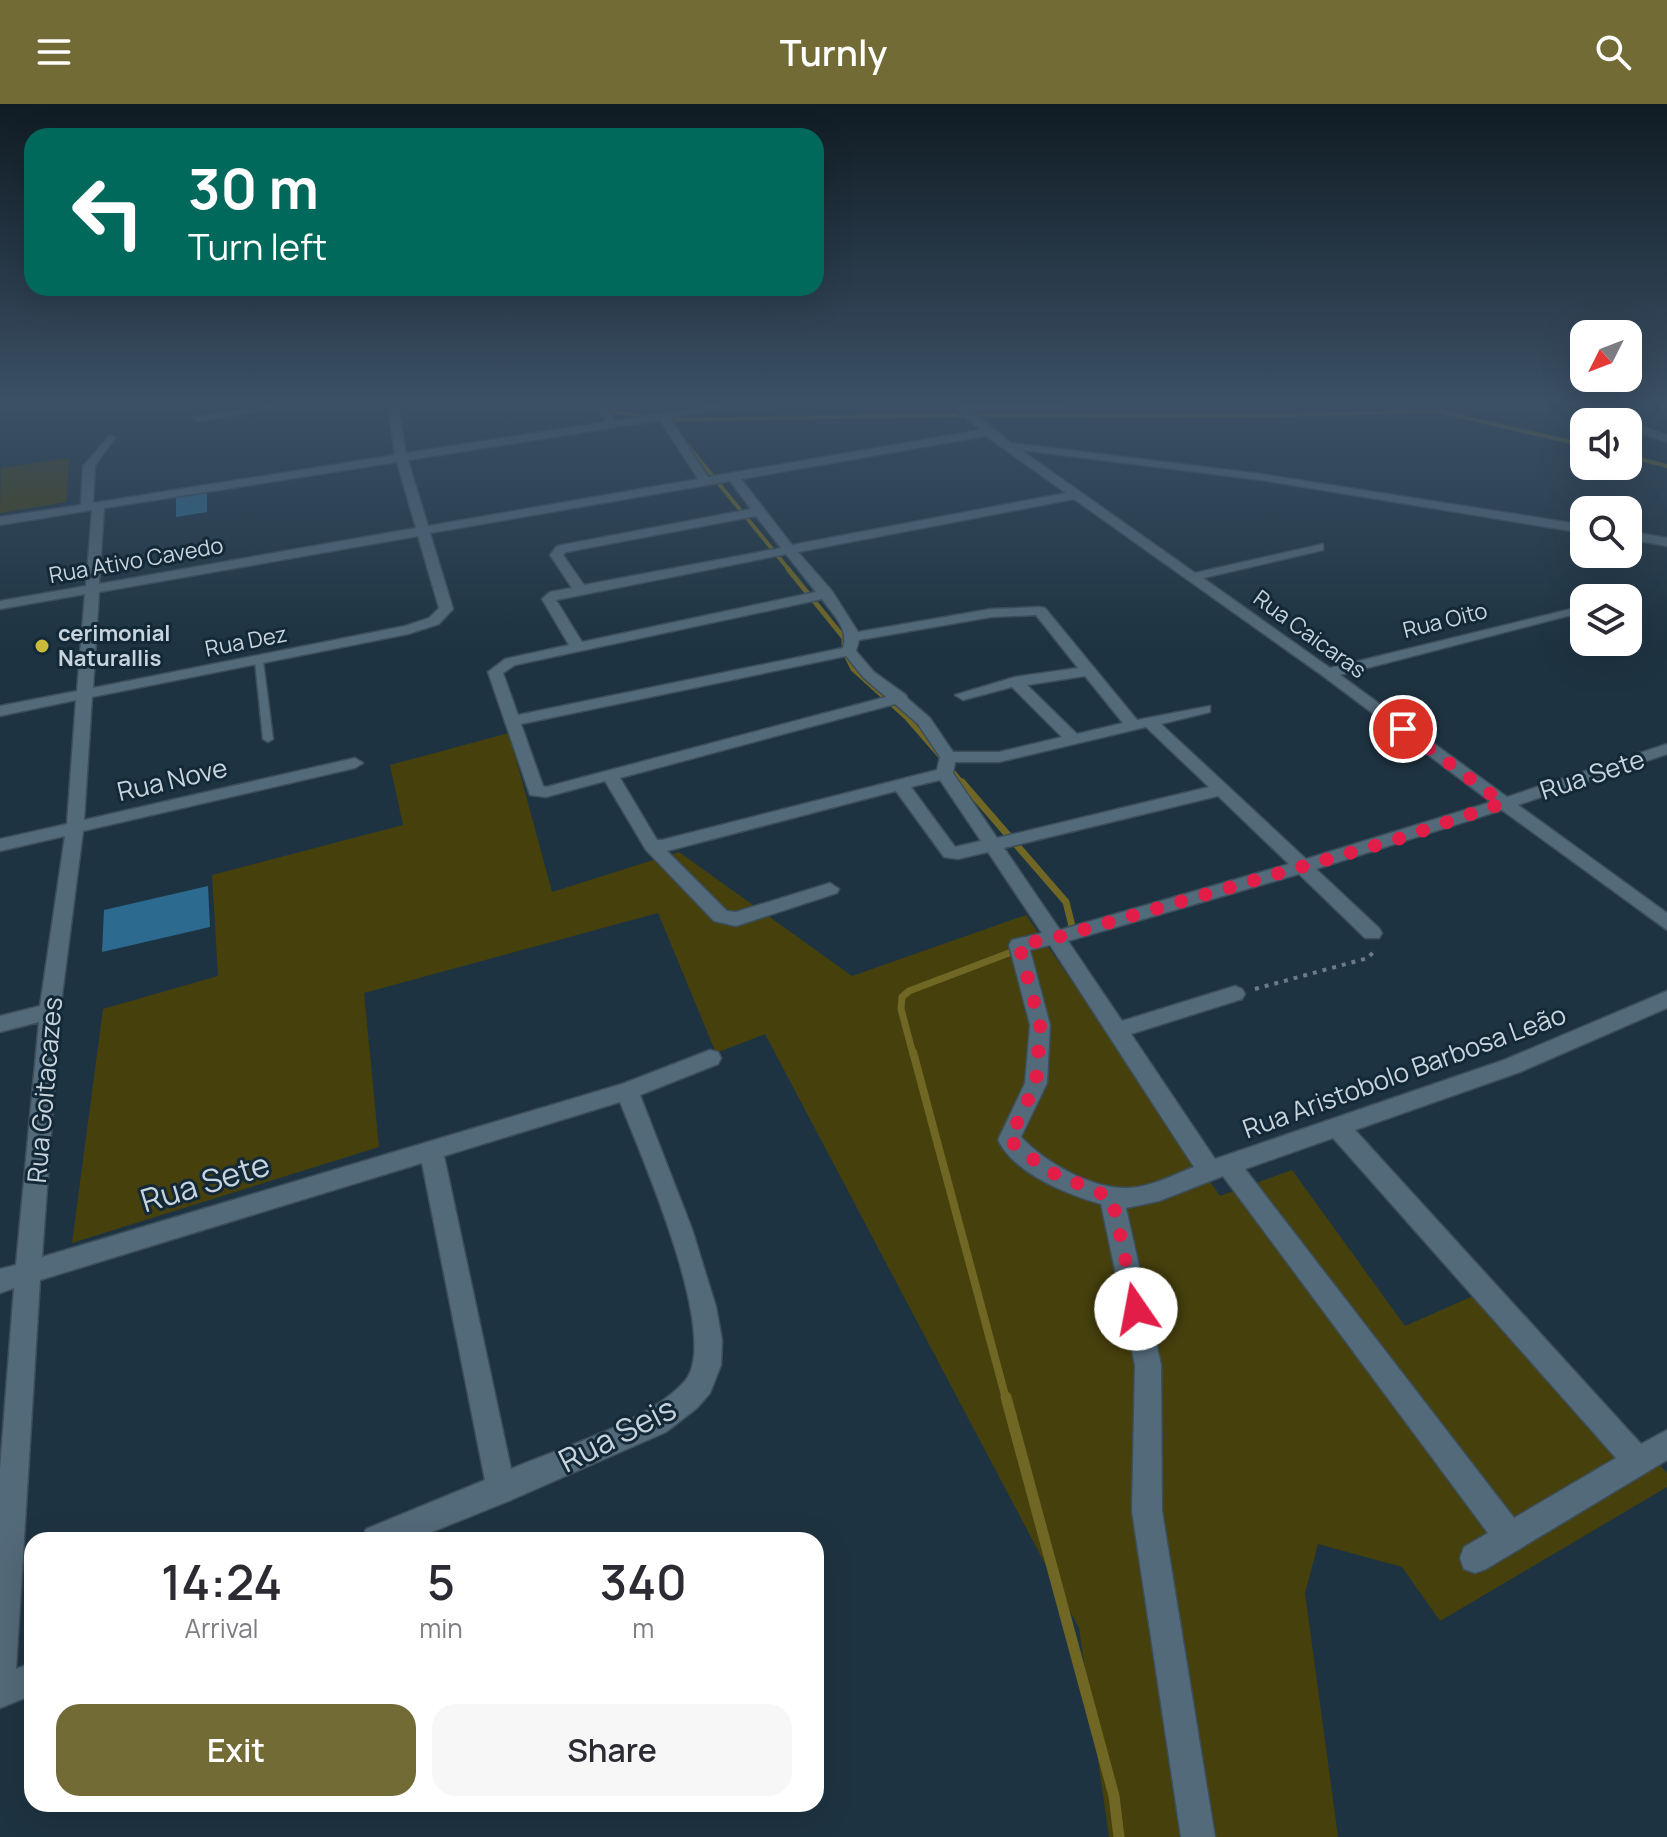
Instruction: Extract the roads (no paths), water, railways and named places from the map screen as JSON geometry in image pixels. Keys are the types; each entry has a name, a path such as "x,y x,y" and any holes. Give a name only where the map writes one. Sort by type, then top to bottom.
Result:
{"street":[{"name":"Rua Goitacazes","path":"0,1674 50,1011 75,828 92,589 91,485"},
{"path":"0,521 233,485"},
{"path":"409,485 421,530"},
{"name":"Rua Ativo Cavedo","path":"0,605 676,485"},
{"path":"739,485 757,512 792,549 827,594 869,675 901,698 924,721 993,845 1058,937 1179,1124 1220,1169 1510,1538"},
{"name":"Rua Caicaras","path":"1060,485 1328,673 1667,923"},
{"path":"1310,485 1570,527"},
{"path":"578,647 549,599 580,590 672,575 1074,495"},
{"path":"580,590 556,555 562,549 757,512"},
{"name":"Rua Dez","path":"0,711 259,661 408,630 434,621 446,609 421,530"},
{"path":"1642,538 1667,542"},
{"path":"1193,577 1318,547"},
{"path":"827,594 501,665 495,672 536,791 546,792 901,698"},
{"path":"512,721 991,613 1036,610 1053,624 1089,671 1143,725 1224,789 1372,933"},
{"name":"Rua Oito","path":"1328,673 1570,611"},
{"path":"963,695 1015,682 1089,671"},
{"path":"1015,682 1074,740"},
{"path":"652,846 662,846 900,784 946,765 999,757 1205,709"},
{"name":"Rua Sete","path":"1112,1198 1048,1171 1009,1140 1036,1083 1040,1025 1019,945 1058,937 1398,839 1667,749"},
{"name":"Rua Nove","path":"0,845 355,763"},
{"path":"610,775 652,846 721,916 736,919 830,889"},
{"path":"900,784 950,853 1224,789"},
{"path":"1116,1031 1235,994"},
{"name":"Rua Aristobolo Barbosa Leão","path":"1112,1198 1132,1198 1220,1169 1512,1066 1667,999"},
{"path":"0,1024 50,1011"},
{"name":"Rua Sete","path":"0,1281 627,1091 710,1058"},
{"name":"Rua Seis","path":"397,1532 656,1422 687,1399 702,1381 709,1363 706,1308 627,1091"},
{"path":"1337,1126 1638,1462"},
{"path":"431,1149 501,1490"},
{"path":"1112,1198 1148,1365 1147,1511 1198,1837"},
{"path":"1475,1558 1667,1444"},
{"path":"0,1692 24,1682"}],"lane":[{"path":"259,661 268,739"}],"waterway":[{"path":"720,485 790,571"},
{"path":"788,569 844,638 844,651 853,669 907,718 941,757"},
{"path":"949,767 963,784"},
{"path":"962,782 1066,902 1072,926 1067,932"},
{"path":"913,1054 901,1009 902,997 909,991 1017,950"},
{"path":"913,1052 1006,1399"},
{"path":"1006,1397 1114,1796 1119,1837"}],"place":[{"name":"cerimonial Naturallis","path":"42,646"}]}
